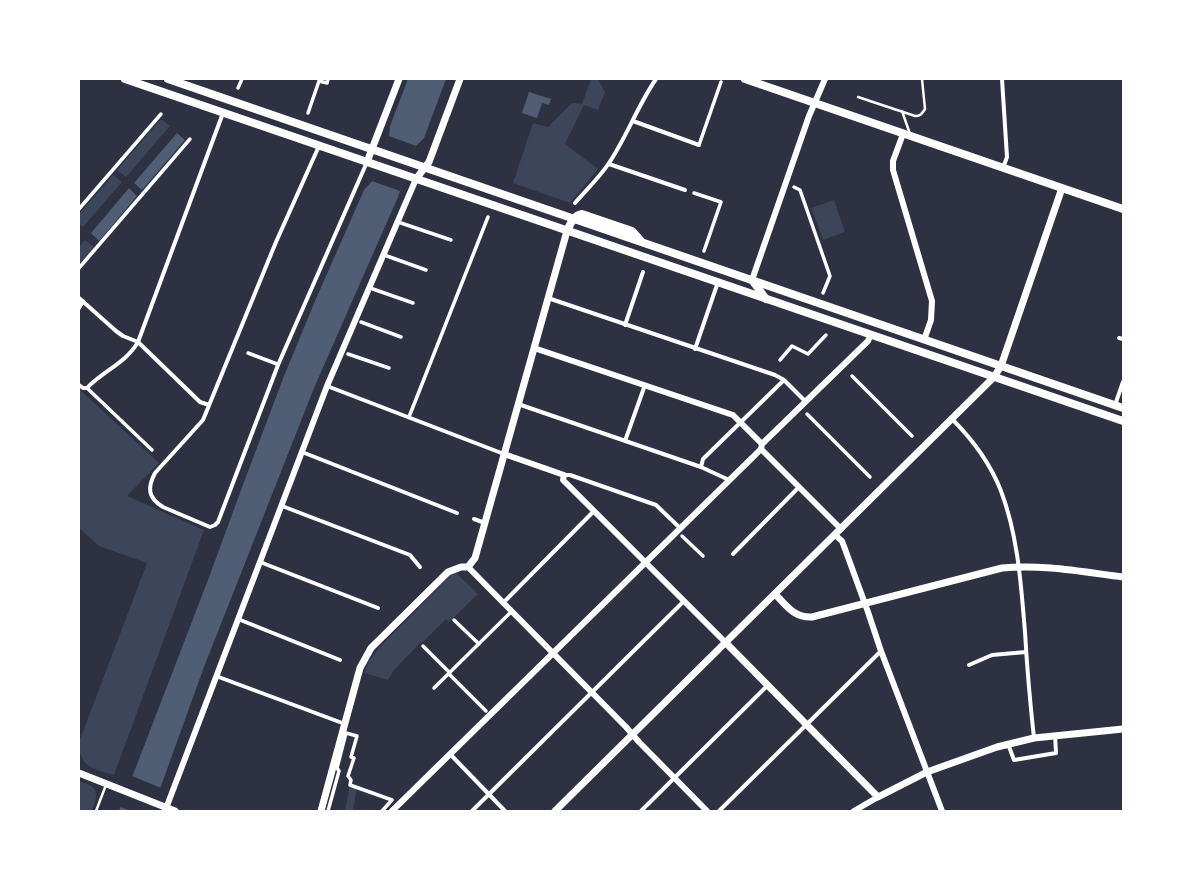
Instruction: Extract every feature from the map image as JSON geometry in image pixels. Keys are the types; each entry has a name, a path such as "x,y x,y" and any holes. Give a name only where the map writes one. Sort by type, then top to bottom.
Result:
{"main road":[{"path":"125,79 1123,421"},
{"path":"168,79 1119,407"},
{"path":"367,162 399,79"},
{"path":"416,179 429,162 460,79"},
{"path":"745,79 759,81 815,103 903,134 1123,209"},
{"path":"556,811 994,377 1001,366 1062,188"},
{"path":"321,811 345,724 358,667 371,648 392,624 435,581 457,568 468,567 475,558 567,231 573,218"},
{"path":"752,280 766,299"},
{"path":"871,334 874,322"},
{"path":"775,594 794,613 806,618 866,604 1002,568 1019,566 1041,567 1123,577"},
{"path":"726,643 878,797 927,772 1008,744 1034,738 1123,729"},
{"path":"79,773 155,803 166,809 175,811"}],"street":[{"path":"238,88 242,79"},
{"path":"308,113 319,81 327,83 328,79"},
{"path":"574,204 609,164 656,79"},
{"path":"752,280 815,103 825,79"},
{"path":"1002,79 1007,157 1003,168"},
{"path":"633,121 699,145 720,82"},
{"path":"87,388 92,382 128,356 138,342 223,113"},
{"path":"79,209 161,114"},
{"path":"903,134 893,161 893,170 932,301 931,320 924,340"},
{"path":"79,268 190,139"},
{"path":"319,146 276,242 203,420 155,473 150,482 149,490 156,503 210,527 215,525 219,518 278,365 367,162"},
{"path":"609,164 685,190"},
{"path":"166,809 327,386 416,179"},
{"path":"794,187 800,190 830,276 823,293"},
{"path":"694,193 722,202 704,251"},
{"path":"409,417 488,217"},
{"path":"401,223 451,240"},
{"path":"387,256 426,270"},
{"path":"625,325 643,272"},
{"path":"695,349 718,282"},
{"path":"373,289 413,303"},
{"path":"548,298 775,375 784,380 806,402"},
{"path":"79,308 81,299 116,331 123,336 138,342 200,402 209,405"},
{"path":"361,322 401,337"},
{"path":"392,811 729,480 868,341 871,334"},
{"path":"780,360 792,346 808,354 826,335"},
{"path":"534,348 733,415 799,487 841,529"},
{"path":"248,353 277,364"},
{"path":"348,354 389,368"},
{"path":"852,376 912,436"},
{"path":"700,467 703,459 784,380"},
{"path":"1119,407 1123,382"},
{"path":"79,385 87,388 152,450"},
{"path":"624,441 645,385"},
{"path":"327,386 504,454 656,505 680,528"},
{"path":"518,404 700,467 729,480"},
{"path":"807,414 870,477"},
{"path":"952,419 962,430 988,466 1001,490 1010,519 1021,581 1034,738"},
{"path":"302,452 457,512"},
{"path":"564,475 563,480 726,643"},
{"path":"733,554 799,487"},
{"path":"282,506 410,555 420,567"},
{"path":"504,603 594,511"},
{"path":"474,519 485,523"},
{"path":"835,535 842,541 866,604 881,651 942,811"},
{"path":"682,536 703,556"},
{"path":"260,562 378,608"},
{"path":"468,567 707,811"},
{"path":"472,811 684,601"},
{"path":"434,688 512,611"},
{"path":"238,619 340,660"},
{"path":"454,620 479,644"},
{"path":"423,646 486,711"},
{"path":"719,811 881,651"},
{"path":"969,664 992,655 1026,652"},
{"path":"216,676 345,724"},
{"path":"641,811 768,685"},
{"path":"328,811 339,771 337,768 346,733 357,736 351,757 354,758 348,776 352,780 350,785 392,800 382,811"},
{"path":"1008,744 1014,760 1056,753 1055,736"},
{"path":"450,754 505,811"},
{"path":"854,811 878,797"}],"lane":[{"path":"858,97 919,116 925,109 922,79"},
{"path":"902,111 911,136"},
{"path":"96,811 107,784"}],"shaded area":[{"path":"408,79 446,79 424,138 416,146 398,197 314,388 204,667 152,811 119,811 208,580 284,376 364,190 372,181 389,136 390,126"},
{"path":"591,79 598,79 605,92 598,110 584,105 565,144 598,169 570,203 513,183 533,123 548,127 572,103 582,104"},
{"path":"529,92 551,99 549,105 542,103 537,118 522,113"},
{"path":"161,119 170,126 126,177 117,170"},
{"path":"177,133 185,140 142,190 134,183"},
{"path":"113,175 122,182 83,227 79,224 79,214"},
{"path":"129,188 137,196 99,241 91,233"},
{"path":"834,200 845,232 823,240 811,208"},
{"path":"85,240 94,247 79,264 79,247"},
{"path":"79,389 159,463 127,496 204,530 114,775 89,766 82,757 79,742 147,563 99,546 79,528"},
{"path":"456,573 478,594 449,622 446,619 424,641 420,643 394,670 388,680 364,673 369,661 379,648 452,574"},
{"path":"79,781 94,788 96,792 96,800 92,811 79,811"},
{"path":"350,785 357,787 353,811 345,811"}],"pier":[{"path":"389,136 416,146 400,191 372,181"},
{"path":"132,776 161,788 152,811 131,811 120,807"}]}
